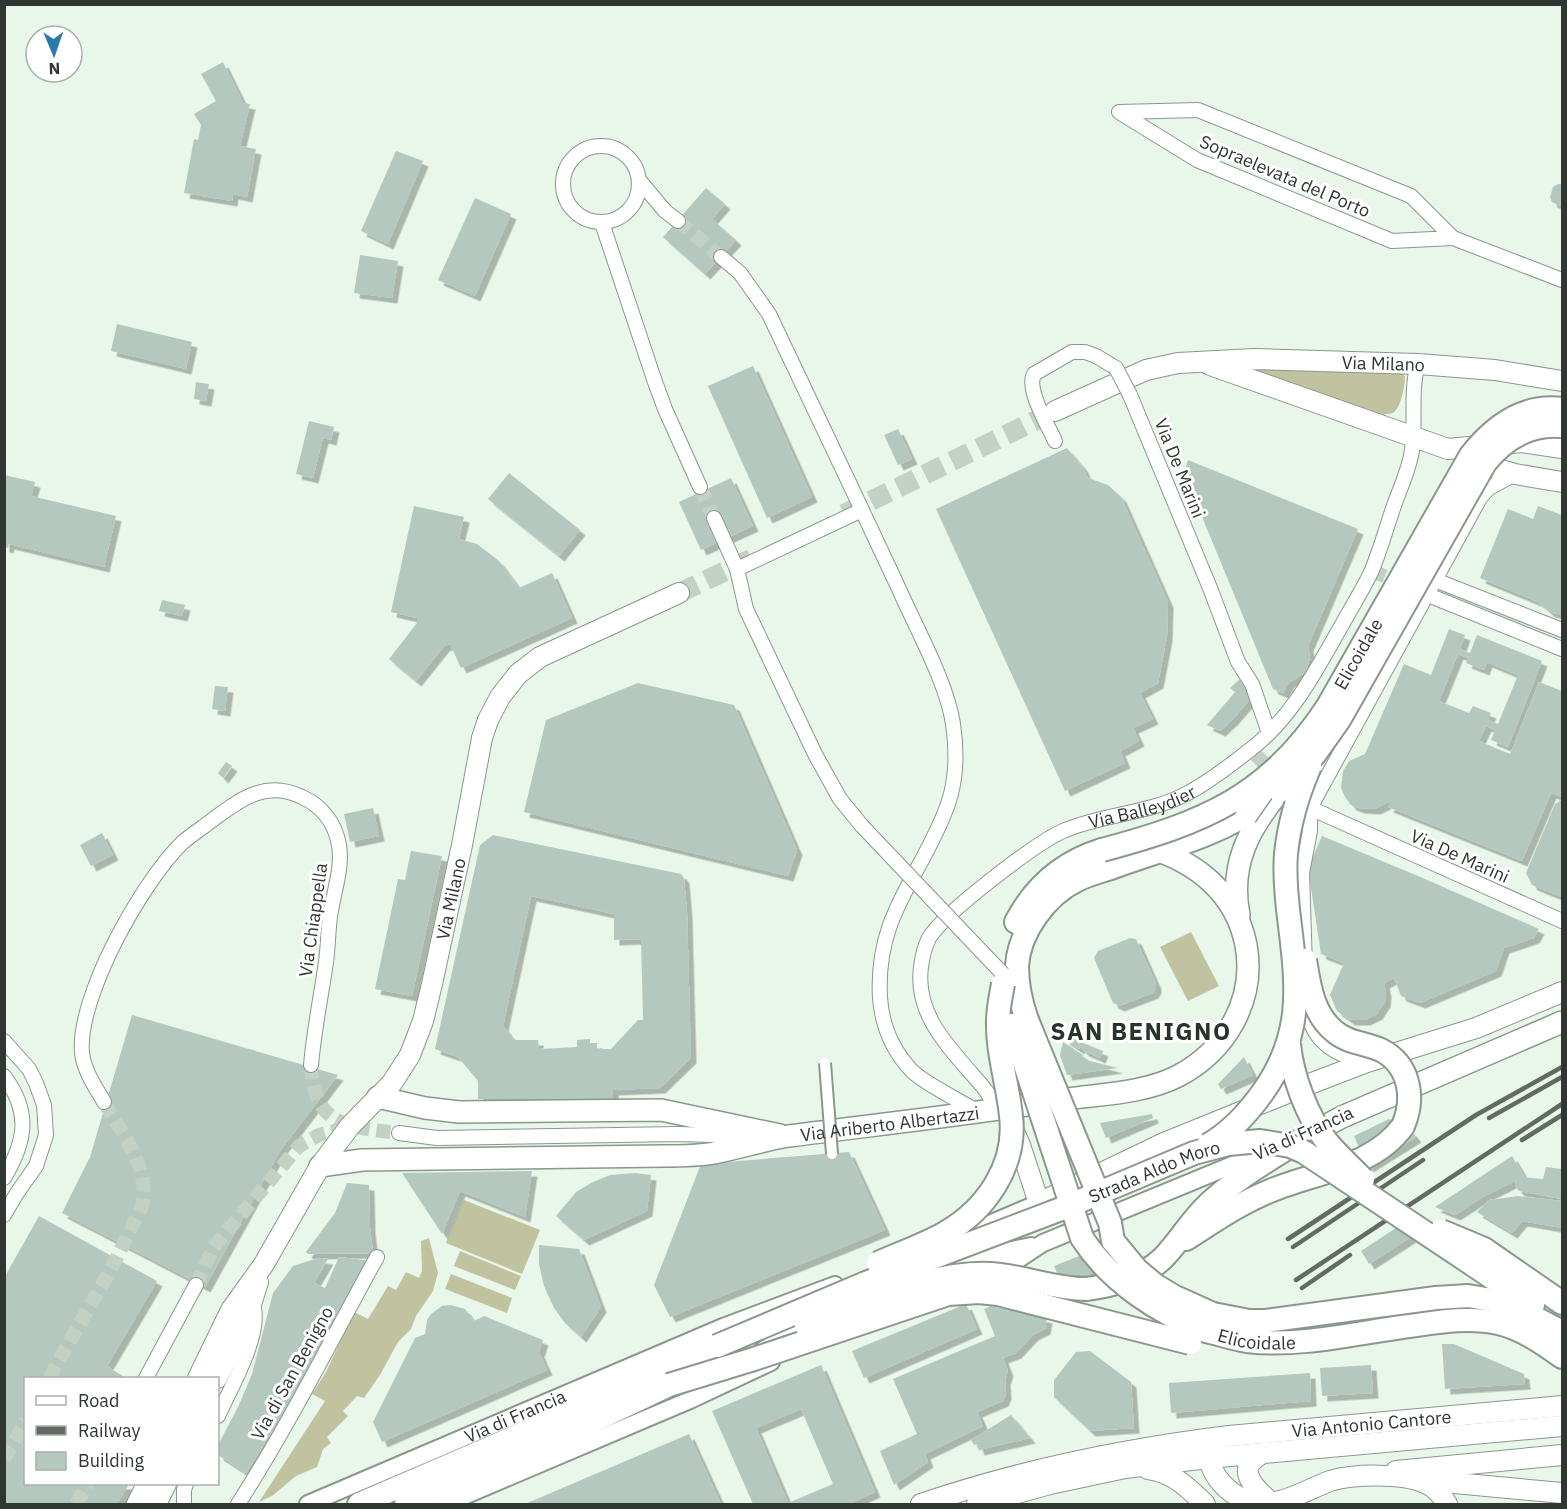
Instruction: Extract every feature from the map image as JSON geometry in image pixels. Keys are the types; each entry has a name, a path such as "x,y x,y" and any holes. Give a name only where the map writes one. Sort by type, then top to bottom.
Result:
{"highway":[{"name":"Elicoidale","path":"1563,409 1535,410 1520,414 1493,430 1477,448 1328,706 1311,732 1287,760 1257,785 1212,812 1168,831 1084,855 1042,884 1032,894 1011,932 1006,950 1003,979 1006,1006 1082,1238 1102,1263 1152,1304 1183,1323 1203,1329 1221,1350 1257,1352 1313,1340 1444,1322 1476,1320 1509,1326 1563,1357"},
{"name":"Elicoidale","path":"1158,851 1214,832 1287,792 1339,720 1362,683 1485,464 1494,452 1515,435 1533,427 1563,426"},
{"path":"1194,1154 1223,1136 1244,1117 1275,1075 1289,1044 1295,990 1286,855 1299,794 1315,754 1328,706"},
{"path":"1158,851 1077,880 1052,897 1035,918 1023,942 1017,965 1019,987 1021,1003 1027,1020 1110,1223 1113,1241 1124,1256 1155,1285 1173,1296 1203,1329"},
{"path":"1170,1250 1226,1213 1262,1194 1377,1152 1389,1143 1403,1126 1408,1115 1410,1098 1408,1082 1403,1069 1392,1057 1380,1050 1349,1040 1334,1032 1316,1006 1310,989 1286,855"},
{"path":"359,1504 512,1438 720,1336 944,1233 983,1204 1005,1166 1011,1134 1012,1119 998,1021 1003,979"},
{"path":"1289,1044 1295,1079 1327,1142 1392,1210 1484,1249 1563,1303"},
{"path":"406,1504 519,1456 748,1348 939,1278 975,1274 1003,1275 1056,1287 1086,1289 1106,1285 1145,1271 1154,1266 1170,1250 1201,1210 1215,1198 1243,1177 1314,1132"},
{"name":"Strada Aldo Moro","path":"720,1336 1061,1209 1194,1154 1228,1144 1260,1141 1290,1146 1319,1161 1530,1303 1563,1330"},
{"path":"669,1385 754,1359 933,1297 955,1293 998,1294 1203,1329 1249,1321 1312,1316 1426,1299 1468,1296 1513,1306 1563,1330"}],"main road":[{"name":"Via Milano","path":"1055,411 1146,370 1178,363 1254,359 1418,364 1495,370 1563,381"},
{"name":"Via Milano","path":"1202,363 1448,449 1522,442 1563,448"},
{"path":"1491,467 1515,474 1563,482"},
{"name":"Via Milano","path":"198,1377 231,1311 264,1264 320,1166 350,1126 392,1083 410,1055 423,1021 462,845 482,738 500,697 518,674 540,657 679,593"},
{"path":"1225,896 1229,859 1246,816 1259,795 1287,760"},
{"path":"1241,925 1236,892 1245,843 1257,819 1287,792"},
{"name":"Elicoidale","path":"987,1112 1137,1089 1176,1078 1205,1059 1217,1047 1237,1017 1247,987 1248,956 1241,925 1225,896 1197,869 1158,851 1141,847 1102,850"},
{"name":"Via di Francia","path":"1044,1202 1164,1143 1366,1062 1476,1028 1563,992"},
{"name":"Via di Francia","path":"1314,1132 1342,1117 1563,1022"},
{"path":"378,1097 425,1108 459,1112 661,1110 786,1137"},
{"name":"Via Ariberto Albertazzi","path":"786,1137 987,1112"},
{"name":"Via Balleydier","path":"987,1112 1014,1128 1044,1202"},
{"path":"320,1166 362,1160 688,1155 711,1153 786,1137"},
{"name":"Via Milano","path":"217,1377 247,1317 264,1264"},
{"name":"Via Antonio Cantore","path":"921,1504 1063,1463 1179,1442 1563,1406"},
{"name":"Via Antonio Cantore","path":"977,1504 1050,1484 1125,1468 1266,1452 1563,1426"},
{"path":"1179,1442 1198,1446 1208,1458 1218,1479 1232,1493 1250,1502 1272,1503 1291,1500 1333,1480 1420,1467 1563,1455"},
{"path":"1266,1452 1252,1460 1248,1471 1251,1483 1256,1490 1272,1503"},
{"path":"1125,1468 1143,1468 1165,1473 1176,1478 1205,1504"},
{"path":"1367,1475 1563,1493"},
{"path":"1416,1479 1433,1487 1448,1504"},
{"path":"137,1504 146,1485"},
{"path":"156,1504 166,1485"}],"street":[{"name":"Sopraelevata del Porto","path":"1453,238 1411,196 1198,110 1119,112 1197,160 1392,241 1453,238 1563,280"},
{"path":"595,146 607,146 619,150 636,168 639,180 639,192 634,204 626,214 602,223 590,221 578,215 569,206 564,194 563,182 566,169 573,158 583,150 595,146"},
{"path":"639,180 666,211 678,221"},
{"path":"602,223 665,409 700,487"},
{"path":"721,257 740,273 770,315 934,667 953,721 956,749 955,770 948,804 940,824 896,906 882,947 879,984 885,1026 891,1041 914,1073 987,1112"},
{"name":"Via De Marini","path":"1055,441 1032,390 1034,374 1072,352 1085,352 1096,356 1116,368 1130,395 1238,662 1252,684 1269,733"},
{"name":"Via Balleydier","path":"987,1112 991,1096 939,1036 925,1008 921,986 921,965 928,939 936,928 969,898 1045,840 1087,823 1149,807 1184,795 1253,752 1293,707 1372,571 1412,452 1415,375 1418,364"},
{"path":"1269,1101 1288,1055 1290,963 1288,873 1296,826 1310,808 1480,498 1489,488 1515,474"},
{"path":"738,569 862,510"},
{"path":"714,518 738,569 746,609 816,756 840,799 862,826 1003,979"},
{"path":"1436,580 1563,630"},
{"path":"1428,595 1563,650"},
{"name":"Via Chiappella","path":"104,1102 84,1063 82,1042 86,1016 101,973 135,903 182,843 247,796 268,790 297,795 310,801 327,816 333,825 339,847 340,862 330,917 311,1065"},
{"name":"Via De Marini","path":"1287,792 1310,808 1563,921"},
{"path":"1310,808 1310,831 1302,873 1309,1018 1320,1039 1334,1051 1366,1062"},
{"path":"1289,1019 1309,1018"},
{"path":"4,1041 29,1069 36,1083 44,1105 46,1135 36,1166 4,1215"},
{"path":"825,1063 832,1154"},
{"path":"4,1076 19,1100 23,1123 20,1148 4,1178"},
{"name":"Via di Francia","path":"445,1504 690,1400 837,1330 1008,1266 1043,1243 1314,1132"},
{"path":"399,1133 437,1138 679,1134 786,1137"},
{"name":"Via di Francia","path":"308,1504 1044,1202"},
{"name":"Via di San Benigno","path":"238,1504 311,1380 377,1257"},
{"path":"147,1377 196,1285"},
{"name":"Via Milano","path":"219,1414 247,1352 255,1317 252,1300"},
{"path":"184,1504 186,1485"}],"green space":[{"path":"1257,368 1400,372 1405,376 1405,380 1396,410 1383,415 1257,373"},
{"path":"1191,932 1219,986 1188,1001 1160,947"},
{"path":"464,1200 540,1230 522,1274 446,1243"},
{"path":"429,1238 438,1273 433,1291 416,1316 411,1329 398,1342 364,1398 357,1396 343,1411 348,1416 327,1437 331,1443 323,1449 317,1467 296,1476 272,1496 259,1502 325,1401 312,1394 326,1372 354,1312 368,1319 388,1286 396,1290 406,1272 419,1278 422,1271 421,1241"},
{"path":"460,1251 521,1276 515,1290 454,1266"},
{"path":"451,1274 512,1298 507,1313 445,1289"}],"building":[{"path":"223,62 243,103 250,104 240,146 256,149 247,197 233,194 232,201 184,193 194,139 198,140 201,125 194,114 216,101 201,74"},
{"path":"396,151 423,161 388,244 361,231"},
{"path":"1562,184 1562,206 1552,202 1550,197 1553,187"},
{"path":"706,188 725,204 712,219 736,240 705,274 663,237"},
{"path":"475,198 511,214 475,296 438,280"},
{"path":"360,255 398,261 392,298 354,293"},
{"path":"117,324 192,342 186,369 111,351"},
{"path":"753,366 812,497 767,518 708,386"},
{"path":"196,382 209,384 206,401 194,399"},
{"path":"309,421 334,427 331,440 323,438 313,478 296,474"},
{"path":"898,429 912,459 898,465 884,435"},
{"path":"1067,448 1082,466 1088,478 1108,485 1121,497 1168,602 1167,636 1158,683 1140,693 1153,719 1133,728 1139,741 1120,751 1125,763 1065,791 936,509"},
{"path":"1188,460 1358,529 1308,646 1310,656 1305,672 1289,682 1283,693 1273,689 1184,473"},
{"path":"509,473 580,530 559,556 488,499"},
{"path":"4,475 35,482 31,496 116,516 104,567 9,544 8,548 4,547"},
{"path":"731,478 753,526 701,550 679,502"},
{"path":"414,506 464,517 459,539 477,544 499,561 519,588 552,573 572,618 461,668 450,644 444,646 416,681 389,659 417,623 417,618 391,612"},
{"path":"1538,506 1562,515 1562,615 1550,612 1538,602 1480,578 1508,509 1533,519"},
{"path":"162,600 185,605 182,616 159,611"},
{"path":"1449,629 1465,635 1460,649 1470,653 1477,635 1542,661 1508,747 1491,740 1495,730 1486,726 1479,741 1510,754 1539,682 1562,691 1562,797 1551,793 1522,861 1388,807 1391,801 1375,809 1359,808 1351,805 1345,797 1341,788 1343,771 1349,761 1365,754 1404,664 1431,675","holes":["1458,654 1468,658 1466,663 1484,670 1487,662 1518,675 1498,724 1488,720 1491,713 1473,706 1469,713 1439,701"]},
{"path":"1240,679 1251,698 1220,731 1207,725 1235,692 1230,688"},
{"path":"638,683 734,705 797,850 788,876 524,812 546,720"},
{"path":"215,686 228,687 225,711 212,709"},
{"path":"226,762 232,766 223,778 218,773"},
{"path":"1562,800 1562,897 1532,885 1526,873 1555,804"},
{"path":"373,808 379,836 350,842 344,814"},
{"path":"102,833 113,855 91,866 80,845"},
{"path":"493,835 681,874 684,878 691,1058 660,1088 613,1090 613,1099 478,1099 478,1081 458,1057 435,1049 480,845","holes":["531,896 614,914 614,940 641,939 643,1020 638,1020 611,1049 597,1049 597,1043 590,1043 590,1039 577,1040 577,1047 539,1049 538,1040 514,1040 503,1026"]},
{"path":"1322,836 1539,929 1534,938 1504,948 1496,971 1420,1003 1401,996 1394,978 1384,983 1385,1002 1377,1014 1365,1020 1350,1020 1337,1011 1330,995 1344,963 1321,954 1308,868"},
{"path":"411,851 442,856 412,996 375,989 398,879 405,880"},
{"path":"1130,938 1136,939 1156,988 1153,993 1119,1006 1113,1003 1094,958 1098,951"},
{"path":"132,1015 338,1075 280,1151 205,1287 62,1213 90,1157"},
{"path":"1070,1032 1083,1043 1103,1051 1100,1058 1080,1047 1079,1049 1064,1039"},
{"path":"1063,1042 1083,1055 1082,1059 1118,1068 1067,1075 1060,1055"},
{"path":"1244,1057 1253,1075 1221,1089 1218,1084"},
{"path":"1152,1114 1153,1118 1106,1138 1100,1123"},
{"path":"1389,1119 1410,1130 1416,1137 1368,1167 1354,1136"},
{"path":"849,1152 885,1230 670,1317 654,1285 701,1164"},
{"path":"1512,1156 1524,1176 1522,1177 1543,1179 1546,1167 1562,1169 1562,1199 1519,1191 1515,1181 1481,1198 1455,1215 1435,1207"},
{"path":"532,1171 525,1217 460,1191 442,1234 402,1173"},
{"path":"635,1173 651,1175 647,1211 584,1240 556,1216 576,1192 591,1183 610,1175"},
{"path":"347,1183 369,1185 373,1253 308,1254 306,1252 335,1213"},
{"path":"1518,1196 1562,1201 1562,1228 1522,1221 1512,1233 1477,1212 1489,1200"},
{"path":"39,1216 157,1281 107,1366 124,1377 24,1377 24,1485 128,1485 117,1504 4,1504 4,1278"},
{"path":"1399,1226 1411,1237 1369,1264 1361,1251"},
{"path":"539,1245 579,1249 601,1307 581,1337 565,1323 554,1308 544,1286 539,1264"},
{"path":"1084,1254 1092,1274 1058,1275 1054,1266"},
{"path":"339,1257 372,1261 297,1392 246,1473 219,1456 219,1443 252,1374 273,1293 293,1266 318,1258 328,1259 314,1283 325,1288"},
{"path":"966,1304 977,1329 864,1378 852,1351"},
{"path":"450,1305 465,1309 474,1321 484,1316 543,1340 539,1352 547,1370 382,1442 373,1422 415,1338 425,1334 427,1320 431,1314 442,1306"},
{"path":"991,1306 1047,1318 1045,1329 1033,1335 1016,1353 1003,1358 1008,1371 1005,1380 1006,1394 1003,1401 977,1412 983,1426 925,1454 928,1462 894,1485 880,1451 917,1434 893,1379 995,1336 984,1309"},
{"path":"1442,1344 1454,1344 1524,1374 1525,1384 1445,1389"},
{"path":"1090,1351 1131,1382 1134,1428 1090,1431 1054,1397 1054,1380 1076,1352"},
{"path":"821,1365 875,1492 849,1504 753,1504 712,1411","holes":["801,1409 833,1484 788,1503 756,1428"]},
{"path":"1371,1365 1373,1393 1322,1396 1320,1368"},
{"path":"1310,1373 1311,1401 1171,1413 1169,1383"},
{"path":"1011,1415 1030,1438 979,1450 977,1444 974,1445 971,1440"},
{"path":"689,1434 721,1504 525,1504"}],"tunnel":[{"path":"678,221 721,257"},
{"path":"844,514 1055,411"},
{"path":"700,487 714,518"},
{"path":"679,593 753,558"},
{"path":"1372,571 1403,584"},
{"path":"1256,755 1275,775"},
{"path":"311,1065 313,1085 319,1101 337,1120 364,1129 399,1133"},
{"path":"50,1377 111,1269 141,1209 143,1180 139,1166 127,1140 104,1102"},
{"path":"196,1285 213,1248 299,1146 319,1135 353,1128"},
{"path":"4,1459 24,1424"},
{"path":"76,1504 87,1485"}],"railway":[{"path":"1288,1239 1476,1115 1562,1067"},
{"path":"1489,1118 1562,1077"},
{"path":"1296,1280 1562,1104"},
{"path":"1522,1140 1562,1115"},
{"path":"1293,1247 1423,1160"},
{"path":"1302,1288 1350,1255"}],"district":[{"name":"SAN BENIGNO","path":"1141,1031"}]}
